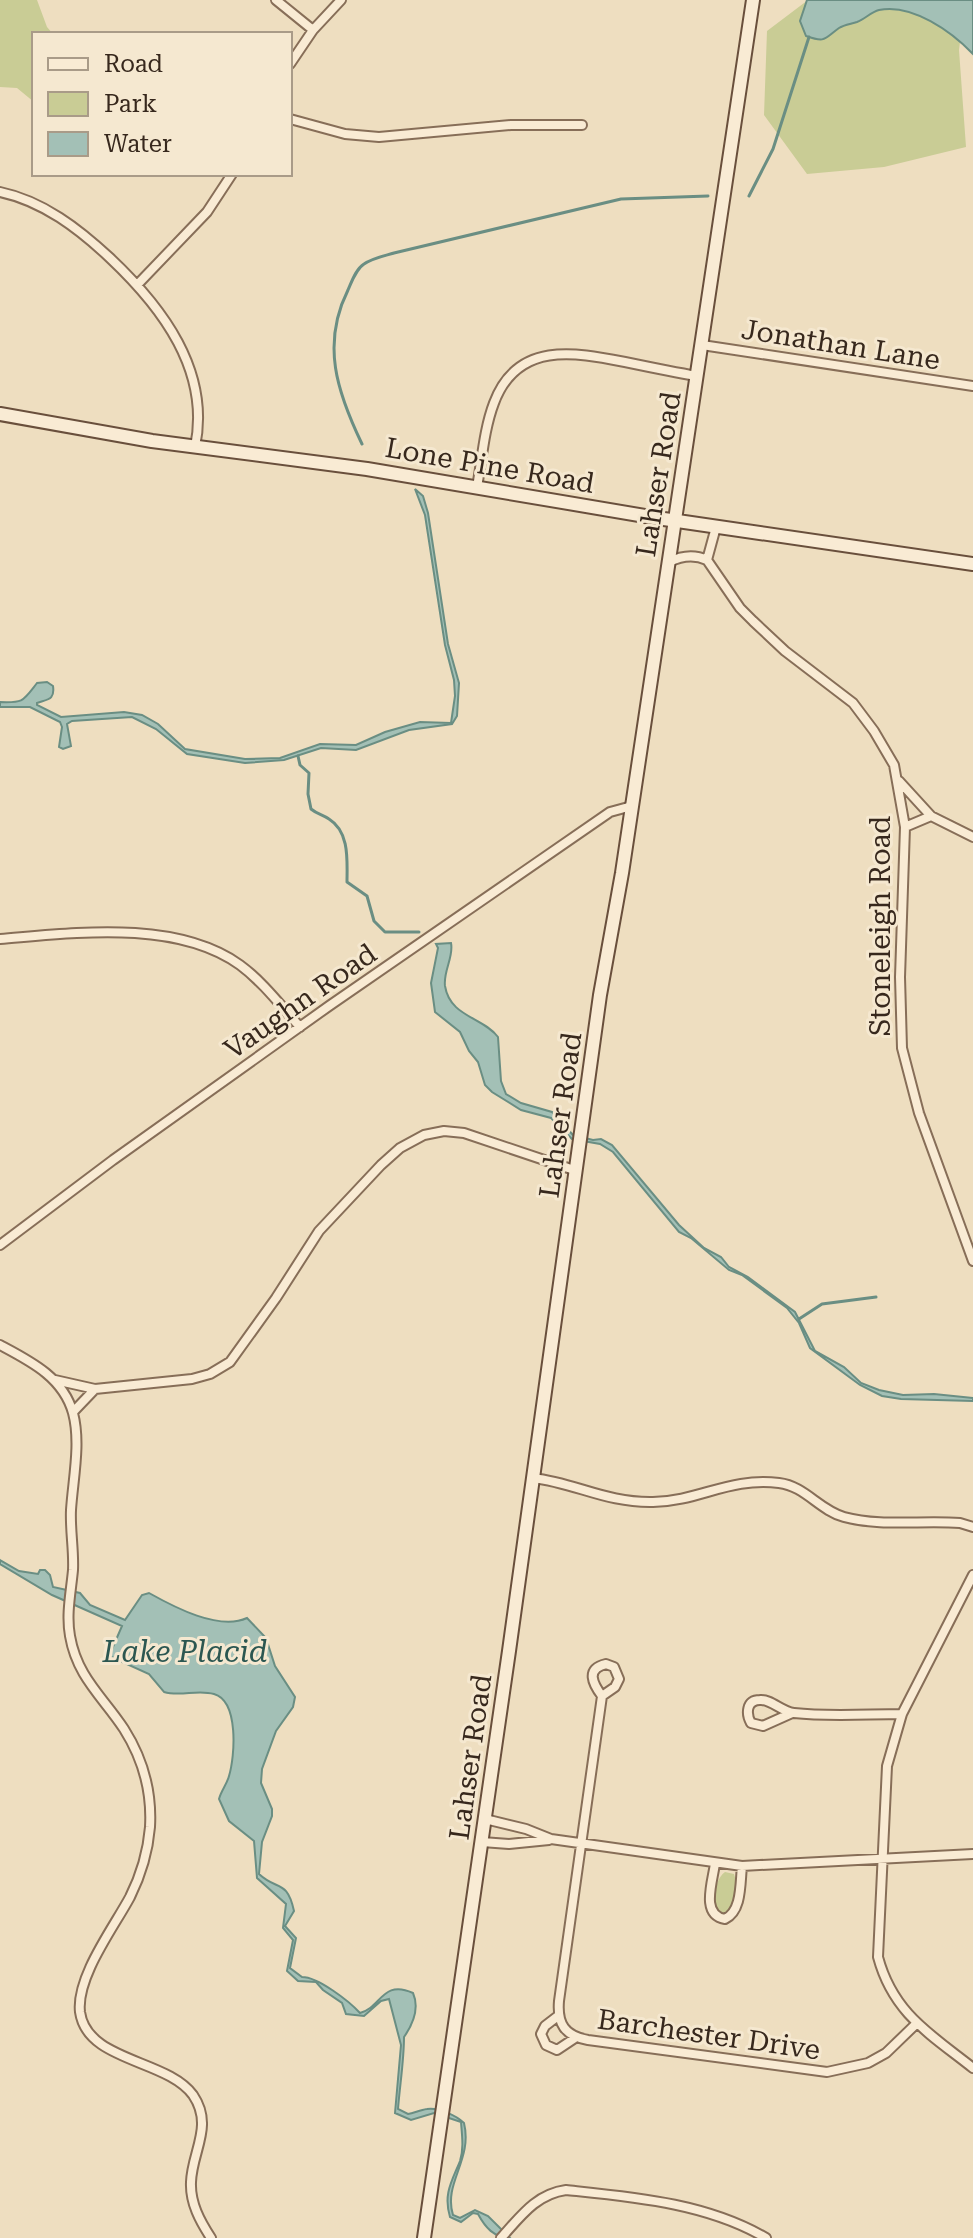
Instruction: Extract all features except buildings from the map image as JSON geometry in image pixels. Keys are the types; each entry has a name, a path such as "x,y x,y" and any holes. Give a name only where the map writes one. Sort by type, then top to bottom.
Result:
{"street":[{"path":"276,0 313,30"},
{"path":"292,61 313,30 341,0"},
{"name":"Lahser Road","path":"424,2238 600,995 632,806 753,0"},
{"path":"292,120 345,134 379,137 511,125 582,125"},
{"path":"137,285 207,212 231,176"},
{"path":"0,192 57,215 91,240 137,285 173,331 188,364 198,414 195,447"},
{"name":"Jonathan Lane","path":"702,345 973,386"},
{"path":"477,487 489,420 498,393 512,375 531,361 558,353 580,353 697,376"},
{"name":"Lone Pine Road","path":"0,414 195,447 367,469 675,521 973,564"},
{"path":"669,562 683,557 707,560 716,527"},
{"name":"Stoneleigh Road","path":"707,560 746,615 785,651 853,703 894,765 905,827 900,977 902,1048 919,1113 973,1261"},
{"path":"898,781 931,816 973,837"},
{"name":"Vaughn Road","path":"0,1245 300,1027 610,812 632,806"},
{"path":"905,827 931,816"},
{"path":"0,939 111,934 161,936 190,942 217,952 241,966 300,1027"},
{"path":"0,1345 55,1380 95,1389 192,1379 210,1374 230,1362 319,1231 381,1165 416,1138 444,1131 464,1133 577,1171"},
{"path":"55,1380 73,1412 75,1448 68,1626 75,1656 89,1686 124,1729 139,1756 150,1805 143,1863 130,1898 87,1976 80,1997 80,2014 87,2029 98,2041 180,2082 197,2102 203,2132 192,2173 191,2191 195,2211 211,2238"},
{"path":"73,1412 95,1389"},
{"path":"533,1478 601,1497 637,1502 672,1501 734,1483 758,1481 784,1484 800,1490 828,1511 844,1517 948,1522 973,1527"},
{"path":"973,1575 902,1714 887,1766 878,1957 883,1978 893,1997 916,2024 973,2068"},
{"name":"Barchester Drive","path":"602,1696 558,2016 563,2029 575,2038 827,2072 868,2063 886,2053 916,2024"},
{"path":"792,1713 763,1726 751,1723 747,1716 752,1702 760,1700 792,1713 902,1714"},
{"path":"485,1819 551,1839"},
{"path":"482,1842 509,1844 551,1839 742,1866 973,1854"},
{"path":"715,1863 709,1905 711,1913 725,1919 734,1913 737,1905 742,1866"},
{"name":"Barchester Drive","path":"558,2016 545,2026 541,2034 546,2045 557,2050 575,2038"},
{"path":"501,2238 535,2201 566,2190 700,2211 742,2225 766,2238"}],"green space":[{"path":"0,0 37,0 51,32 32,32 32,100 17,88 0,87"},
{"path":"808,0 964,9 959,50 966,147 884,167 807,174 764,115 767,31"},
{"path":"725,1872 734,1874 736,1881 733,1907 724,1915 717,1912 715,1896 719,1880"}],"water":[{"path":"807,0 973,0 973,54 930,21 892,9 876,11 860,21 839,28 824,39 806,36 800,21"},
{"path":"415,489 423,496 428,513 448,644 459,683 457,716 452,724 409,730 356,750 321,748 284,760 245,763 187,754 156,729 132,717 72,721 67,724 71,746 63,749 59,747 60,722 30,707 0,707 0,702 22,700 37,683 47,682 53,686 53,694 37,705 61,717 124,712 142,715 158,724 185,749 245,759 280,758 320,744 356,745 385,732 420,722 451,723 454,680 445,645 425,515"},
{"path":"451,943 445,980 448,996 460,1010 498,1037 501,1081 506,1094 521,1103 552,1112 573,1135 601,1139 612,1145 679,1225 704,1248 721,1257 729,1267 748,1277 795,1312 815,1351 844,1367 861,1383 903,1395 934,1394 973,1398 973,1401 901,1399 882,1396 860,1385 810,1348 799,1323 787,1308 679,1232 613,1152 600,1144 572,1139 551,1118 521,1110 492,1092 485,1085 478,1062 460,1032 435,1012 431,983 438,948 436,944"},
{"name":"Lake Placid","path":"0,1560 19,1571 38,1574 40,1570 45,1570 53,1587 80,1593 90,1605 125,1620 142,1595 149,1593 197,1616 223,1622 247,1618 266,1638 275,1666 295,1697 293,1707 276,1731 262,1769 261,1783 272,1816 262,1842 259,1874 285,1890 291,1901 294,1911 285,1926 296,1938 290,1968 302,1977 309,1978 333,1990 360,2013 388,1992 403,1990 413,1993 416,2011 404,2037 398,2109 408,2114 436,2109 464,2123 465,2148 452,2192 453,2215 460,2218 475,2210 488,2216 510,2238 491,2231 478,2214 473,2213 461,2222 450,2217 448,2194 461,2156 461,2122 434,2113 411,2120 395,2113 401,2045 389,1999 381,2001 364,2016 346,2014 342,2003 316,1982 298,1981 287,1971 293,1940 283,1928 286,1904 257,1878 254,1841 229,1821 219,1799 233,1756 231,1718 222,1699 208,1693 164,1692 149,1674 109,1656 122,1626 52,1595 0,1564"}],"waterway":[{"path":"749,196 773,149 809,37"},
{"path":"362,444 339,387 334,349 340,310 354,276 364,264 394,253 621,199 708,196"},
{"path":"298,756 300,765 309,773 311,809 329,819 341,831 347,856 347,882 367,896 374,921 385,932 419,932"},
{"path":"799,1319 822,1304 876,1297"}]}
